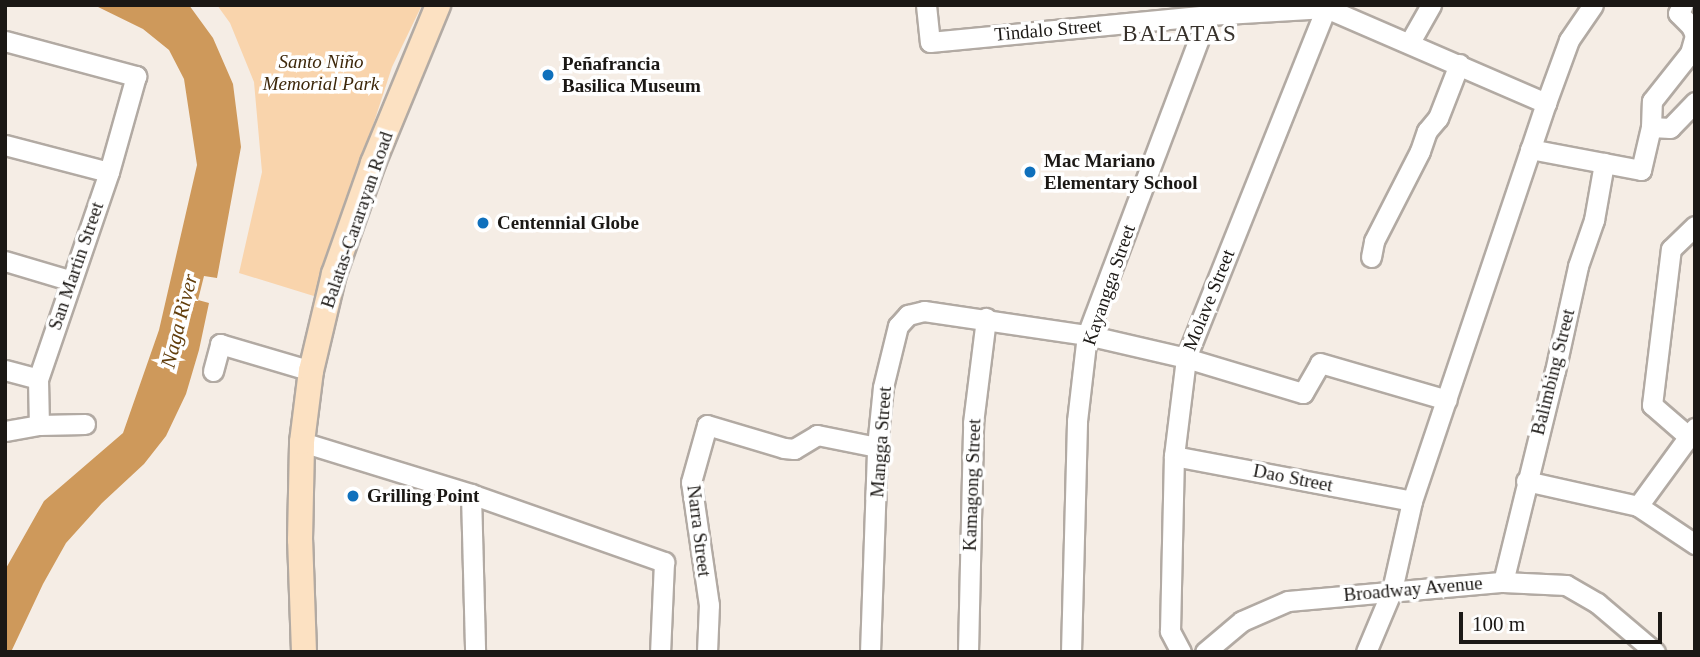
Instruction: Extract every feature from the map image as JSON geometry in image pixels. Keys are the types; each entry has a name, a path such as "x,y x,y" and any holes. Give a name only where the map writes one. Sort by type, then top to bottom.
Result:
{"main road":[{"name":"Balatas-Cararayan Road","path":"304,652 300,540 302,442 311,371 343,250 373,163 438,5"}],"street":[{"name":"Tindalo Street","path":"926,5 930,41 1326,6"},
{"path":"1410,42 1431,5"},
{"path":"1366,652 1392,590 1412,501 1546,103 1569,40 1593,5"},
{"path":"1530,149 1641,170 1651,127 1652,101 1689,53 1695,35 1691,26 1678,13 1683,5"},
{"path":"1326,6 1546,103"},
{"name":"Molave Street","path":"1181,652 1170,631 1174,456 1186,358 1326,6"},
{"name":"Kayangga Street","path":"1071,652 1077,421 1087,335 1208,15"},
{"name":"San Martin Street","path":"5,41 136,76 109,172 69,280 38,379 39,425"},
{"path":"1371,257 1374,241 1420,151 1427,131 1438,118 1459,64"},
{"path":"1651,127 1670,128 1695,102"},
{"path":"5,145 109,172"},
{"name":"Balimbing Street","path":"1503,582 1578,266 1594,220 1604,163"},
{"path":"1638,506 1692,433 1652,405 1671,249 1695,226"},
{"path":"5,261 69,280"},
{"name":"Mangga Street","path":"870,652 877,447 883,387 898,326 908,315 924,312 986,318"},
{"path":"986,318 1087,335 1186,358 1303,393 1320,363 1447,400"},
{"name":"Kamagong Street","path":"968,652 973,423 986,318"},
{"path":"213,371 220,344 311,371"},
{"path":"5,370 38,379"},
{"path":"5,431 39,425 85,424"},
{"name":"Narra Street","path":"707,652 709,605 691,482 707,425 784,449 794,449 817,435 877,447"},
{"path":"302,442 471,494 664,562 660,652"},
{"name":"Dao Street","path":"1174,456 1412,501"},
{"path":"1526,481 1638,506 1695,544"},
{"path":"471,494 475,652"},
{"name":"Broadway Avenue","path":"1205,652 1241,621 1288,601 1503,582 1566,585 1597,603 1655,652"}],"green space":[{"name":"Santo Niño Memorial Park","path":"217,5 422,5 392,67 317,297 239,273 262,172 254,82 230,23"}],"water":[{"name":"Naga River","path":"94,5 189,5 213,38 233,84 241,147 217,278 204,276 198,300 209,303 186,394 166,436 144,464 102,503 66,543 11,652 5,652 5,570 44,501 123,433 159,330 197,165 184,79 169,50 143,29"}],"place":[{"name":"Peñafrancia Basilica Museum","path":"548,75"},
{"name":"Mac Mariano Elementary School","path":"1030,172"},
{"name":"Centennial Globe","path":"483,223"},
{"name":"Grilling Point","path":"353,496"}],"district":[{"name":"BALATAS","path":"1180,34"}]}
